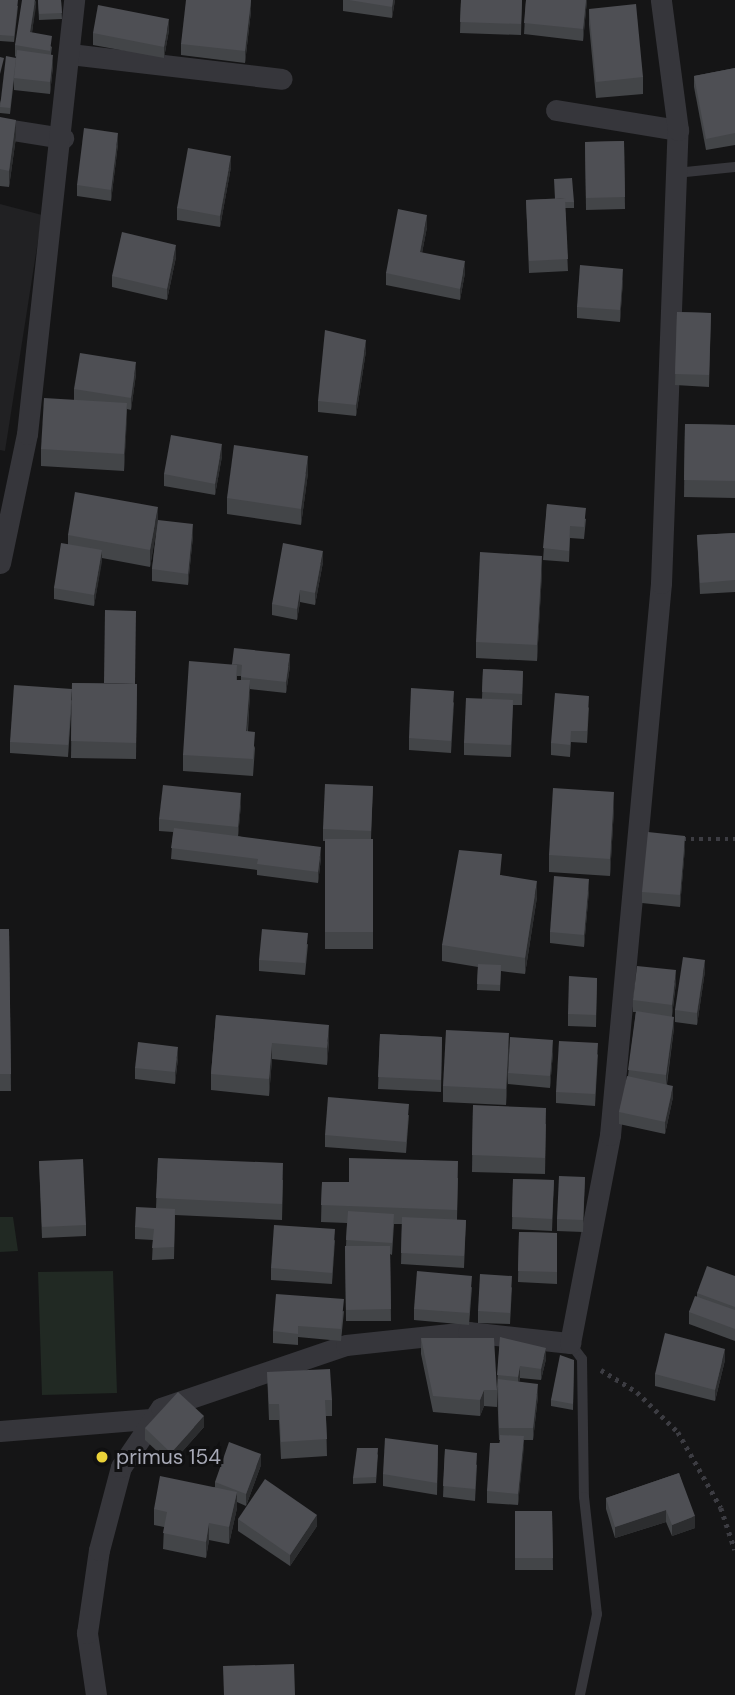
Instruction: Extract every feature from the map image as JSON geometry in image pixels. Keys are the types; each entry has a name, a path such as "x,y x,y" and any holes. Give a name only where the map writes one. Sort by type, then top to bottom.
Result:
{"street":[{"path":"0,564 27,434 63,138 74,0"},
{"path":"96,1695 87,1633 99,1550 121,1467 148,1419 177,1398 346,1345 468,1332 576,1351 610,1135 661,583 677,130 661,0"},
{"path":"70,54 282,79"},
{"path":"556,110 677,130"},
{"path":"0,128 63,138"},
{"path":"0,1431 148,1419"}],"lane":[{"path":"676,173 735,167"},
{"path":"576,1351 584,1497 597,1614 580,1695"}],"path":[{"path":"636,840 735,839"},
{"path":"576,1351 637,1392 678,1432 721,1508 735,1550"}],"shaded area":[{"path":"0,204 42,215 5,451 0,450"},
{"path":"0,1217 13,1217 18,1251 0,1252"},
{"path":"113,1271 117,1393 42,1395 38,1272"}],"building":[{"path":"0,0 18,0 14,36 0,35"},
{"path":"22,0 35,0 30,32 52,36 50,51 15,45"},
{"path":"38,0 61,0 62,13 39,14"},
{"path":"186,0 251,0 245,51 181,44"},
{"path":"349,0 393,0 392,7"},
{"path":"461,0 522,0 521,24 460,22"},
{"path":"526,0 586,0 583,29 524,23"},
{"path":"636,4 643,77 596,82 589,9"},
{"path":"98,5 169,19 164,47 93,33"},
{"path":"17,50 53,55 50,82 14,78"},
{"path":"6,56 16,58 10,108 0,107"},
{"path":"0,57 4,58 0,74"},
{"path":"735,68 735,133 706,139 694,76"},
{"path":"0,117 16,120 9,171 0,169"},
{"path":"84,128 118,133 111,190 77,185"},
{"path":"624,141 625,197 586,198 585,142"},
{"path":"188,148 231,156 220,216 177,208"},
{"path":"572,178 574,202 565,202 565,198 555,199 554,179"},
{"path":"565,198 568,259 529,261 526,200"},
{"path":"398,209 427,215 420,252 465,261 460,289 386,273"},
{"path":"122,232 176,245 167,289 112,276"},
{"path":"580,265 623,269 620,310 577,307"},
{"path":"677,312 711,313 709,375 675,374"},
{"path":"325,330 366,340 356,405 318,401"},
{"path":"80,353 136,362 131,398 74,389"},
{"path":"44,398 127,403 124,454 41,449"},
{"path":"685,424 735,425 735,481 684,480"},
{"path":"171,435 222,444 215,484 164,474"},
{"path":"234,445 308,456 301,509 227,498"},
{"path":"75,492 158,507 150,550 68,535"},
{"path":"547,504 586,508 584,527 570,526 569,551 543,548"},
{"path":"158,520 193,524 188,574 152,569"},
{"path":"735,533 735,580 700,583 697,535"},
{"path":"61,543 102,550 94,595 54,588"},
{"path":"283,543 323,551 315,593 300,590 297,609 272,604"},
{"path":"480,552 542,556 537,645 476,642"},
{"path":"105,610 136,611 135,684 104,683"},
{"path":"234,648 290,654 286,682 241,677 242,665 232,664"},
{"path":"189,661 237,665 236,680 250,680 246,731 255,732 253,759 183,755"},
{"path":"483,669 523,671 522,694 482,692"},
{"path":"72,683 137,684 136,743 71,741"},
{"path":"14,685 72,689 68,745 10,742"},
{"path":"411,688 454,691 451,741 409,738"},
{"path":"555,693 589,696 587,731 571,731 570,745 551,743"},
{"path":"466,698 513,700 511,745 464,743"},
{"path":"325,784 373,786 371,831 323,829"},
{"path":"163,785 241,793 238,827 159,819"},
{"path":"553,788 614,792 610,859 549,855"},
{"path":"174,828 321,847 318,872 257,864 258,859 171,848"},
{"path":"648,832 685,836 680,895 642,892"},
{"path":"325,839 373,839 373,932 325,932"},
{"path":"459,850 502,854 500,875 537,881 525,958 442,945"},
{"path":"554,876 589,879 584,935 550,932"},
{"path":"0,929 9,929 11,1074 0,1074"},
{"path":"262,929 308,933 305,963 259,960"},
{"path":"683,957 705,960 697,1013 675,1010"},
{"path":"478,964 501,965 500,985 477,984"},
{"path":"637,966 676,970 672,1005 633,1000"},
{"path":"569,976 597,978 596,1015 568,1014"},
{"path":"636,1011 674,1017 666,1075 628,1070"},
{"path":"216,1015 329,1025 327,1048 272,1043 269,1079 211,1074"},
{"path":"446,1030 509,1033 506,1089 443,1086"},
{"path":"380,1034 442,1037 441,1080 378,1077"},
{"path":"510,1037 553,1040 550,1076 508,1073"},
{"path":"559,1041 598,1043 595,1094 556,1092"},
{"path":"138,1042 178,1047 175,1072 135,1068"},
{"path":"627,1076 673,1086 665,1122 619,1112"},
{"path":"328,1097 409,1104 406,1142 325,1135"},
{"path":"473,1105 546,1108 545,1158 472,1155"},
{"path":"158,1158 283,1163 282,1204 156,1198"},
{"path":"349,1158 458,1161 457,1210 321,1205 322,1182 349,1182"},
{"path":"83,1159 86,1225 42,1227 39,1161"},
{"path":"559,1176 585,1177 583,1220 557,1219"},
{"path":"513,1179 554,1180 552,1219 512,1217"},
{"path":"136,1207 175,1209 174,1247 152,1248 154,1229 135,1227"},
{"path":"348,1211 394,1214 392,1243 346,1240"},
{"path":"402,1217 466,1220 464,1256 401,1253"},
{"path":"274,1225 335,1229 332,1273 271,1268"},
{"path":"519,1232 557,1233 557,1272 518,1271"},
{"path":"345,1246 390,1246 391,1309 346,1310"},
{"path":"707,1266 735,1276 735,1307 697,1293"},
{"path":"417,1271 472,1276 469,1313 414,1309"},
{"path":"480,1274 512,1276 510,1313 478,1311"},
{"path":"276,1294 344,1299 341,1329 298,1326 298,1334 273,1331"},
{"path":"695,1296 735,1310 735,1329 689,1312"},
{"path":"665,1333 725,1349 715,1390 655,1374"},
{"path":"500,1337 546,1348 541,1369 520,1366 518,1377 497,1375"},
{"path":"421,1338 494,1338 497,1390 484,1390 480,1400 433,1396"},
{"path":"560,1355 574,1360 573,1404 551,1400"},
{"path":"330,1369 332,1400 325,1400 327,1439 281,1442 279,1404 269,1404 267,1372"},
{"path":"498,1379 538,1384 533,1428 499,1428"},
{"path":"178,1392 204,1416 171,1453 145,1428"},
{"path":"500,1435 524,1436 518,1494 487,1491 490,1443 500,1443"},
{"path":"385,1438 438,1445 437,1483 383,1474"},
{"path":"229,1442 261,1454 246,1494 215,1482"},
{"path":"357,1448 378,1448 376,1477 353,1478"},
{"path":"445,1449 477,1453 475,1489 443,1486"},
{"path":"679,1473 695,1516 672,1525 666,1510 615,1527 606,1498"},
{"path":"160,1476 237,1492 229,1527 209,1523 206,1542 163,1533 167,1512 154,1509"},
{"path":"265,1479 317,1515 290,1555 238,1519"},
{"path":"515,1511 552,1511 553,1558 515,1558"},
{"path":"294,1664 295,1695 224,1695 223,1666"}],"place":[{"name":"primus 154","path":"102,1457"}]}
